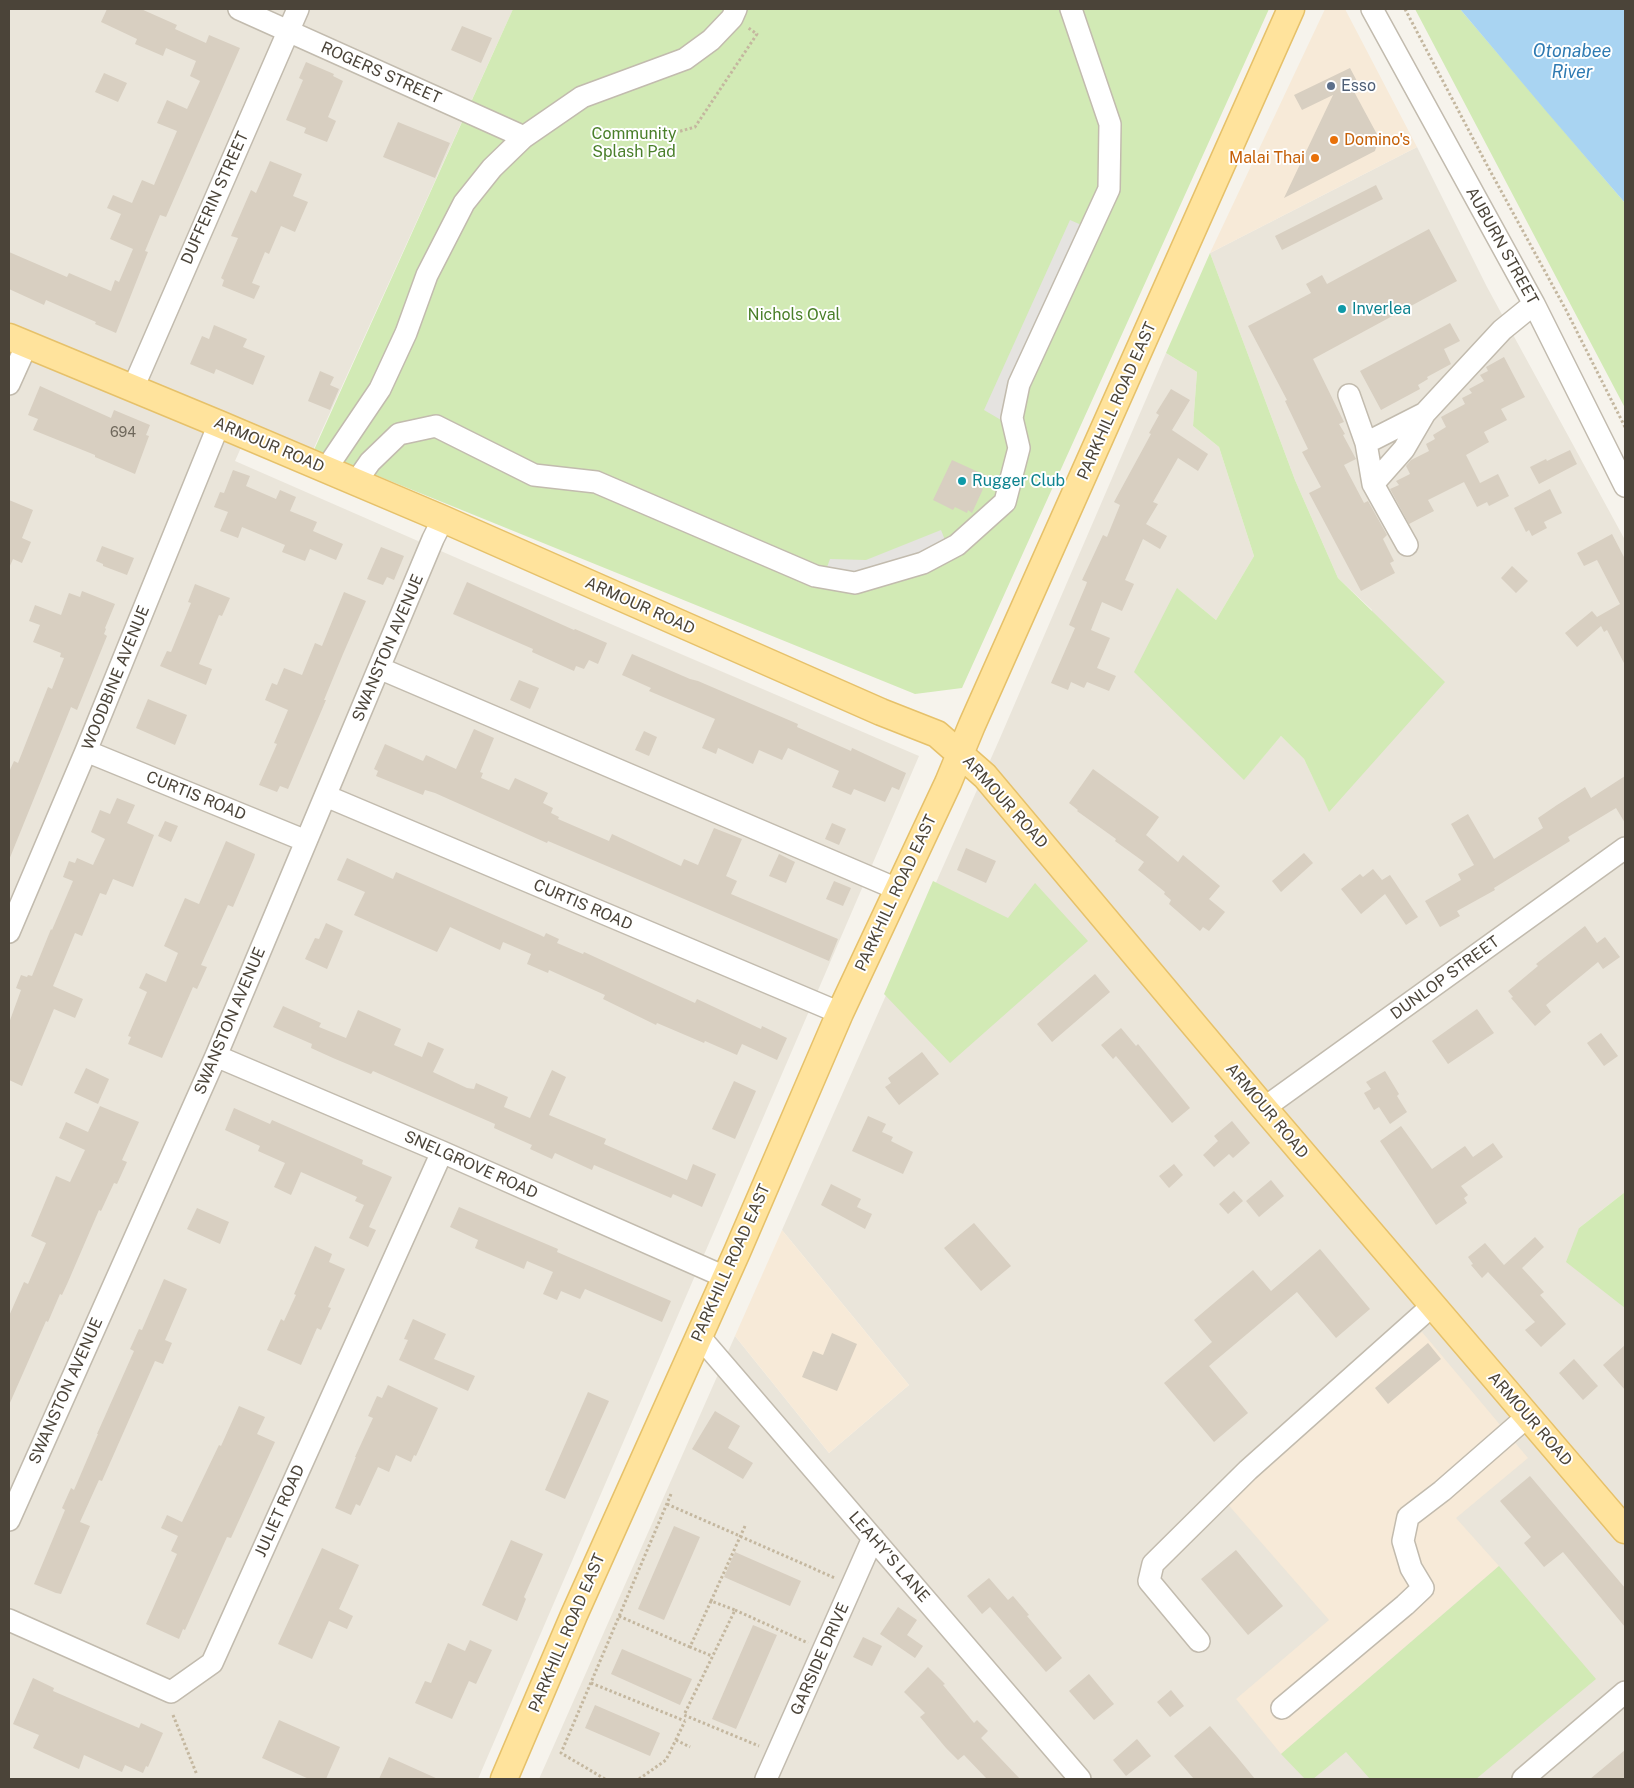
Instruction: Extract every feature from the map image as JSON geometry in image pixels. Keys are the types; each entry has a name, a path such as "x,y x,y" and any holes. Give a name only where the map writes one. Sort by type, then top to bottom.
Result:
{"main road":[{"name":"PARKHILL ROAD EAST","path":"504,1779 574,1614 725,1277 840,1013 961,754 972,725 1291,9"},
{"name":"ARMOUR ROAD","path":"18,341 443,519 880,712 937,734 990,782 1264,1108 1528,1416 1623,1523"}],"street":[{"name":"ROGERS STREET","path":"239,9 524,137"},
{"name":"DUFFERIN STREET","path":"133,388 298,9"},
{"path":"356,482 370,462 399,434 436,426 534,474 596,482 815,576 856,583 923,563 957,545 1005,502 1019,448 1012,418 1018,384 1109,189 1110,124 1071,9"},
{"name":"AUBURN STREET","path":"1372,9 1534,304 1625,486"},
{"path":"326,469 380,389 406,333 427,275 464,203 492,168 524,137 582,97 685,59 711,40 734,13"},
{"path":"1373,484 1404,449 1425,414 1502,330 1534,304"},
{"path":"9,384 18,341"},
{"path":"1349,395 1366,442 1373,484 1407,544"},
{"path":"1366,442 1425,414"},
{"name":"WOODBINE AVENUE","path":"9,932 86,751 219,424"},
{"name":"SWANSTON AVENUE","path":"9,1520 216,1056 443,519"},
{"path":"379,668 897,889"},
{"name":"CURTIS ROAD","path":"86,751 306,841"},
{"name":"CURTIS ROAD","path":"326,796 840,1013"},
{"name":"DUNLOP STREET","path":"1264,1108 1625,848"},
{"name":"SNELGROVE ROAD","path":"216,1056 442,1152 725,1277"},
{"name":"JULIET ROAD","path":"9,1620 171,1692 212,1663 442,1152"},
{"path":"1199,1641 1149,1581 1153,1564 1248,1470 1433,1305"},
{"name":"LEAHY'S LANE","path":"698,1336 1080,1779"},
{"path":"1282,1708 1423,1588 1411,1568 1403,1541 1408,1517 1442,1491 1528,1416"},
{"name":"GARSIDE DRIVE","path":"766,1779 873,1538"},
{"path":"1524,1779 1625,1692"}],"path":[{"path":"1405,9 1566,310 1625,427"},
{"path":"656,138 695,127 757,34 734,13"},
{"path":"605,1779 561,1753 671,1494"},
{"path":"667,1504 852,1585"},
{"path":"690,1647 745,1526"},
{"path":"711,1601 824,1650"},
{"path":"735,1610 684,1715 778,1754"},
{"path":"619,1616 712,1656"},
{"path":"591,1683 685,1721"},
{"path":"173,1715 197,1775"},
{"path":"639,1779 666,1760 688,1716"},
{"path":"676,1740 690,1746"}],"shaded area":[{"path":"9,9 513,9 313,450 252,423 235,461 919,756 478,1779 9,1778"},
{"path":"1325,9 1345,9 1417,147 1210,253"},
{"path":"1417,147 1487,287 1625,540 1625,1192 1579,1228 1619,1302 1625,1308 1625,1779 539,1779 735,1336 829,1453 909,1385 782,1230 1000,738 1166,353 1197,372 1193,426 1219,447 1254,556 1216,620 1178,589 1244,779 1281,736 1304,759 1329,811 1372,610 1338,578 1295,480 1210,253"},
{"path":"1070,220 1086,227 1001,420 984,410"},
{"path":"941,530 947,545 862,573 826,570 830,559 866,560"},
{"path":"782,1230 909,1385 829,1453 735,1336"},
{"path":"1422,1332 1528,1458 1456,1518 1499,1566 1281,1754 1236,1699 1329,1620 1225,1501"}],"green space":[{"name":"Nichols Oval","path":"513,9 1269,9 962,688 915,694 314,450"},
{"path":"1415,9 1460,9 1625,203 1625,408"},
{"path":"1210,253 1295,480 1338,578 1445,682 1329,812 1304,759 1281,736 1244,780 1134,672 1177,588 1216,620 1254,556 1219,447 1193,426 1197,372 1166,353"},
{"path":"933,881 1008,918 1035,883 1088,941 950,1063 884,994"},
{"path":"1625,1192 1625,1308 1566,1262 1579,1228"},
{"path":"1499,1566 1596,1679 1476,1779 1370,1779 1346,1752 1313,1779 1305,1779 1281,1754"}],"water":[{"name":"Otonabee River","path":"1460,9 1625,9 1625,203 1546,111"}],"building":[{"path":"107,9 141,9 177,25 175,29 206,43 209,35 240,48 166,217 160,215 145,251 148,252 116,333 46,300 44,305 9,289 9,252 67,277 69,273 111,291 115,280 119,282 133,249 110,239 121,214 107,208 113,195 132,203 142,180 154,185 177,131 157,123 167,100 187,109 200,81 190,76 196,61 166,48 163,56 135,44 137,39 101,22"},
{"path":"462,26 492,38 481,63 451,50"},
{"path":"306,62 334,74 333,76 343,81 328,117 336,121 327,142 304,133 306,128 286,120 303,80 299,78"},
{"path":"1350,68 1358,83 1351,86 1379,138 1375,151 1284,198 1333,95 1302,110 1294,95"},
{"path":"104,73 127,83 118,102 95,92"},
{"path":"398,122 450,143 435,178 383,157"},
{"path":"270,161 302,174 293,196 308,202 295,232 281,226 269,254 265,252 252,283 260,286 254,299 222,286 224,280 221,278 238,238 231,236 251,190 256,193"},
{"path":"1376,185 1383,199 1282,250 1275,236"},
{"path":"1429,229 1457,281 1313,359 1344,422 1339,424 1356,459 1344,465 1364,503 1368,501 1387,535 1383,539 1394,561 1390,563 1395,573 1361,591 1309,493 1321,487 1302,452 1308,449 1285,401 1287,400 1248,326 1311,293 1306,284 1322,275 1327,284"},
{"path":"1450,323 1460,341 1444,349 1451,364 1427,377 1428,379 1418,385 1420,389 1381,410 1360,371"},
{"path":"214,325 247,339 243,347 265,356 253,385 216,369 214,374 190,364 202,336 209,339"},
{"path":"1504,357 1525,397 1501,409 1507,420 1484,432 1489,442 1466,455 1480,483 1498,474 1509,496 1489,506 1487,502 1477,507 1464,482 1428,500 1434,511 1409,524 1390,489 1399,485 1396,481 1410,474 1406,466 1411,460 1429,451 1426,444 1435,439 1433,435 1446,427 1441,417 1465,404 1462,398 1472,393 1469,389 1484,381 1480,375 1488,371 1486,367"},
{"path":"320,371 334,377 330,385 339,389 330,410 308,401"},
{"path":"40,386 111,418 114,410 150,425 146,435 149,436 135,474 95,457 95,455 33,430 38,419 28,415"},
{"path":"1171,389 1190,400 1172,430 1208,454 1198,471 1178,458 1153,502 1158,504 1146,524 1167,536 1160,549 1143,539 1125,580 1134,584 1122,611 1102,602 1091,630 1110,638 1097,668 1116,676 1109,691 1087,682 1084,688 1071,682 1068,690 1051,683 1075,628 1069,625 1087,582 1082,580 1103,535 1107,537 1120,505 1114,502 1151,434 1149,433 1159,415 1156,413"},
{"path":"1570,450 1577,464 1539,484 1530,467"},
{"name":"Rugger Club","path":"952,460 985,475 979,487 983,489 972,513 968,510 967,513 955,507 953,510 933,500"},
{"path":"233,470 250,476 246,486 276,499 280,490 296,497 290,511 317,522 313,531 343,544 336,560 310,549 305,561 282,552 285,545 242,527 238,538 220,531 228,512 214,507 220,492 224,493"},
{"path":"1550,489 1562,513 1544,522 1547,528 1532,536 1529,530 1526,532 1514,508"},
{"path":"9,500 33,510 22,538 31,542 22,563 13,559 9,568"},
{"path":"1612,534 1625,559 1625,665 1607,630 1604,632 1601,626 1577,647 1565,633 1592,611 1597,617 1620,604 1597,560 1584,566 1577,553"},
{"path":"102,546 134,558 127,575 103,566 103,564 96,561"},
{"path":"381,547 404,556 394,580 387,577 383,585 367,579"},
{"path":"1512,566 1528,581 1516,593 1501,578"},
{"path":"467,582 607,643 598,664 589,660 584,669 576,666 574,671 532,652 533,649 453,614"},
{"path":"195,584 230,598 222,616 219,615 199,664 212,669 206,685 160,666 167,651 171,652 191,603 188,602"},
{"path":"82,591 115,604 105,628 104,634 107,636 77,710 71,707 9,860 9,772 14,761 18,763 48,687 52,689 64,658 60,657 61,653 33,642 40,625 29,621 35,605 61,615 69,593 80,597"},
{"path":"344,592 366,601 288,789 280,786 277,792 259,785 277,744 274,743 288,710 265,700 272,683 277,685 284,668 302,675 315,643 322,646"},
{"path":"632,654 798,724 797,727 851,751 852,748 906,773 899,790 892,787 885,802 854,789 851,795 832,787 839,771 788,748 782,760 759,750 753,764 718,748 716,754 702,748 715,719 649,691 651,688 622,675"},
{"path":"519,680 539,688 530,709 510,700"},
{"path":"148,699 187,715 175,745 136,728"},
{"path":"474,729 494,738 480,772 483,773 481,778 509,790 515,778 548,793 543,803 553,808 551,813 559,817 558,819 609,841 612,834 681,866 684,859 698,865 714,828 742,839 726,876 737,881 731,894 838,939 829,961 548,841 547,843 435,793 425,790 423,795 376,776 378,771 374,769 385,744 423,761 426,755 456,769"},
{"path":"644,731 657,737 649,756 635,750"},
{"path":"1093,769 1159,817 1146,835 1178,862 1183,855 1220,886 1209,899 1225,912 1209,931 1203,927 1200,931 1169,904 1171,900 1164,894 1165,892 1138,870 1144,862 1069,803"},
{"path":"1625,776 1625,823 1616,808 1568,837 1570,841 1494,888 1495,890 1457,911 1460,916 1440,927 1425,901 1461,880 1458,874 1474,865 1451,824 1468,814 1494,859 1543,828 1538,818 1585,787 1591,798"},
{"path":"117,798 135,805 127,823 154,835 133,887 113,879 106,895 100,893 82,936 75,933 53,986 83,999 75,1018 54,1009 22,1086 9,1080 9,1023 21,990 16,988 21,975 32,976 73,881 63,877 69,861 75,863 77,858 93,865 105,839 91,832 100,810 110,814"},
{"path":"165,821 178,826 171,842 158,836"},
{"path":"832,823 846,829 839,845 825,839"},
{"path":"226,841 255,854 254,858 233,907 228,905 201,965 207,967 197,989 193,987 162,1058 128,1044 131,1037 128,1036 147,992 139,988 146,973 166,982 178,953 164,946 185,898 199,904"},
{"path":"966,848 996,861 986,883 957,870"},
{"path":"1304,853 1313,863 1281,892 1272,881"},
{"path":"779,854 795,862 786,883 769,876"},
{"path":"347,858 393,879 396,872 544,937 546,933 559,939 557,943 583,954 584,952 695,1003 697,999 761,1029 762,1026 787,1038 777,1060 742,1044 737,1055 657,1023 656,1025 603,999 605,995 549,970 548,973 527,964 531,954 503,942 500,950 450,927 437,952 354,915 365,892 337,880"},
{"path":"1373,869 1382,880 1390,875 1418,917 1406,925 1385,894 1361,914 1341,889 1360,874 1363,877"},
{"path":"834,881 851,888 843,906 826,899"},
{"path":"326,923 343,931 327,969 305,959 315,938 319,939"},
{"path":"1585,926 1597,943 1605,937 1620,957 1603,969 1598,962 1546,1005 1551,1012 1535,1026 1511,998 1513,997 1508,991 1538,966 1536,964"},
{"path":"1095,974 1110,992 1052,1042 1037,1024"},
{"path":"283,1006 321,1023 319,1027 346,1038 358,1010 401,1029 394,1045 422,1057 428,1042 444,1049 433,1072 467,1088 474,1089 476,1083 508,1097 504,1107 530,1118 552,1070 566,1077 549,1115 606,1139 604,1144 687,1180 693,1164 716,1174 702,1207 673,1194 671,1198 594,1165 592,1170 555,1153 552,1159 530,1149 532,1145 494,1128 495,1124 373,1071 371,1074 311,1048 312,1044 273,1027"},
{"path":"1477,1009 1494,1033 1448,1064 1432,1041"},
{"path":"1121,1028 1136,1046 1138,1044 1190,1108 1172,1123 1116,1056 1113,1059 1101,1045"},
{"path":"1601,1033 1618,1056 1604,1066 1587,1043"},
{"path":"922,1052 939,1074 899,1105 885,1087 891,1083 888,1078"},
{"path":"86,1068 109,1079 98,1104 74,1093"},
{"path":"1385,1071 1407,1112 1390,1124 1379,1107 1374,1110 1364,1093 1371,1089 1366,1082"},
{"path":"734,1081 756,1091 735,1139 712,1129"},
{"path":"100,1106 139,1122 122,1160 127,1162 117,1184 114,1183 101,1211 99,1210 62,1295 60,1294 48,1322 46,1321 9,1405 9,1316 24,1282 28,1284 46,1243 31,1236 56,1176 70,1182 85,1150 59,1138 66,1122 88,1132"},
{"path":"234,1108 270,1124 272,1120 363,1160 362,1164 392,1177 369,1227 376,1230 368,1247 349,1238 364,1205 355,1201 357,1197 301,1172 291,1195 274,1187 285,1163 258,1151 260,1146 225,1130"},
{"path":"868,1116 886,1124 882,1132 893,1137 891,1141 913,1152 903,1174 852,1151"},
{"path":"1232,1121 1250,1143 1233,1158 1229,1154 1214,1167 1203,1155 1218,1141 1214,1136"},
{"path":"1401,1126 1432,1169 1465,1146 1473,1157 1493,1143 1503,1157 1461,1186 1468,1195 1464,1198 1467,1203 1436,1225 1380,1141"},
{"path":"1174,1164 1183,1175 1169,1188 1159,1176"},
{"path":"1271,1180 1284,1196 1259,1217 1246,1201"},
{"path":"831,1184 861,1199 857,1207 872,1214 865,1229 821,1205"},
{"path":"1234,1191 1243,1201 1228,1214 1219,1204"},
{"path":"459,1207 558,1249 557,1252 671,1301 662,1322 585,1289 580,1299 561,1291 557,1300 543,1294 553,1272 527,1261 524,1269 475,1248 478,1240 450,1227"},
{"path":"197,1208 229,1222 220,1244 187,1229"},
{"path":"974,1223 1011,1266 981,1291 944,1248"},
{"path":"1535,1237 1544,1247 1522,1268 1544,1292 1540,1295 1566,1324 1541,1347 1525,1330 1535,1322 1488,1272 1482,1278 1471,1265 1473,1264 1468,1257 1485,1243 1504,1265"},
{"path":"315,1246 332,1254 329,1262 345,1269 328,1307 331,1308 321,1330 317,1328 301,1365 267,1350 281,1319 284,1321 296,1295 294,1294"},
{"path":"1320,1249 1370,1309 1336,1338 1297,1292 1209,1366 1248,1413 1214,1442 1164,1383 1212,1342 1194,1320 1253,1270 1271,1291"},
{"path":"164,1279 187,1289 165,1340 172,1343 163,1364 155,1361 102,1481 99,1480 80,1522 90,1526 61,1594 56,1593 34,1584 65,1510 62,1508 71,1488 74,1490 134,1351 130,1349 139,1329 142,1330"},
{"path":"413,1319 446,1334 434,1359 475,1376 468,1391 399,1360 408,1340 404,1339"},
{"path":"832,1333 857,1344 837,1391 802,1377 813,1351 823,1355"},
{"path":"1428,1343 1441,1359 1388,1404 1375,1388"},
{"path":"1625,1345 1625,1390 1603,1365"},
{"path":"1574,1359 1598,1386 1583,1400 1559,1373"},
{"path":"388,1385 438,1408 416,1456 414,1455 411,1462 396,1455 389,1472 378,1467 360,1506 356,1504 351,1515 335,1508 373,1418 368,1416 377,1396 382,1398"},
{"path":"588,1392 609,1401 565,1499 545,1490"},
{"path":"239,1406 265,1417 257,1434 275,1442 231,1538 227,1537 185,1630 183,1629 179,1639 146,1624 177,1554 171,1551 178,1536 161,1528 167,1515 182,1522"},
{"path":"715,1411 740,1426 728,1448 753,1463 743,1479 692,1449"},
{"path":"1530,1476 1625,1588 1625,1627 1563,1552 1544,1567 1524,1543 1531,1537 1500,1501"},
{"path":"674,1526 700,1537 664,1620 638,1609"},
{"path":"511,1540 543,1554 524,1597 526,1599 517,1621 482,1605"},
{"path":"322,1548 359,1565 339,1609 353,1616 347,1629 329,1621 312,1659 278,1644"},
{"path":"1236,1550 1283,1606 1248,1635 1201,1579"},
{"path":"735,1552 801,1581 790,1606 724,1577"},
{"path":"989,1578 1008,1600 1013,1596 1062,1658 1046,1672 990,1607 982,1614 967,1596"},
{"path":"898,1607 917,1620 907,1635 923,1646 915,1658 880,1634"},
{"path":"753,1625 777,1635 736,1729 712,1719"},
{"path":"863,1637 882,1646 872,1666 853,1657"},
{"path":"470,1640 492,1650 476,1684 469,1681 452,1719 415,1703 425,1681 431,1683 448,1643 465,1651"},
{"path":"622,1649 692,1679 680,1705 611,1674"},
{"path":"928,1667 945,1684 943,1685 974,1723 977,1720 988,1731 981,1738 1020,1779 987,1779 964,1755 958,1760 920,1717 925,1713 904,1692"},
{"path":"1089,1674 1114,1704 1094,1720 1069,1691"},
{"path":"33,1678 54,1688 53,1691 139,1728 141,1723 163,1733 148,1767 146,1766 143,1773 125,1765 122,1772 84,1755 79,1769 33,1748 39,1735 13,1724"},
{"path":"1171,1690 1184,1706 1170,1717 1157,1702"},
{"path":"595,1705 660,1733 650,1756 585,1728"},
{"path":"279,1720 340,1747 326,1779 309,1779 262,1758"},
{"path":"1210,1726 1255,1779 1194,1779 1174,1756"},
{"path":"1137,1739 1151,1756 1126,1776 1113,1760"},
{"path":"1625,1750 1625,1779 1590,1779"},
{"path":"389,1757 438,1779 379,1779"}],"place":[{"name":"Esso","path":"1331,86"},
{"name":"Domino's","path":"1334,140"},
{"name":"Malai Thai","path":"1315,158"},
{"name":"Inverlea","path":"1342,309"},
{"name":"Rugger Club","path":"962,481"}],"park label":[{"name":"Community Splash Pad","path":"634,143"}]}
